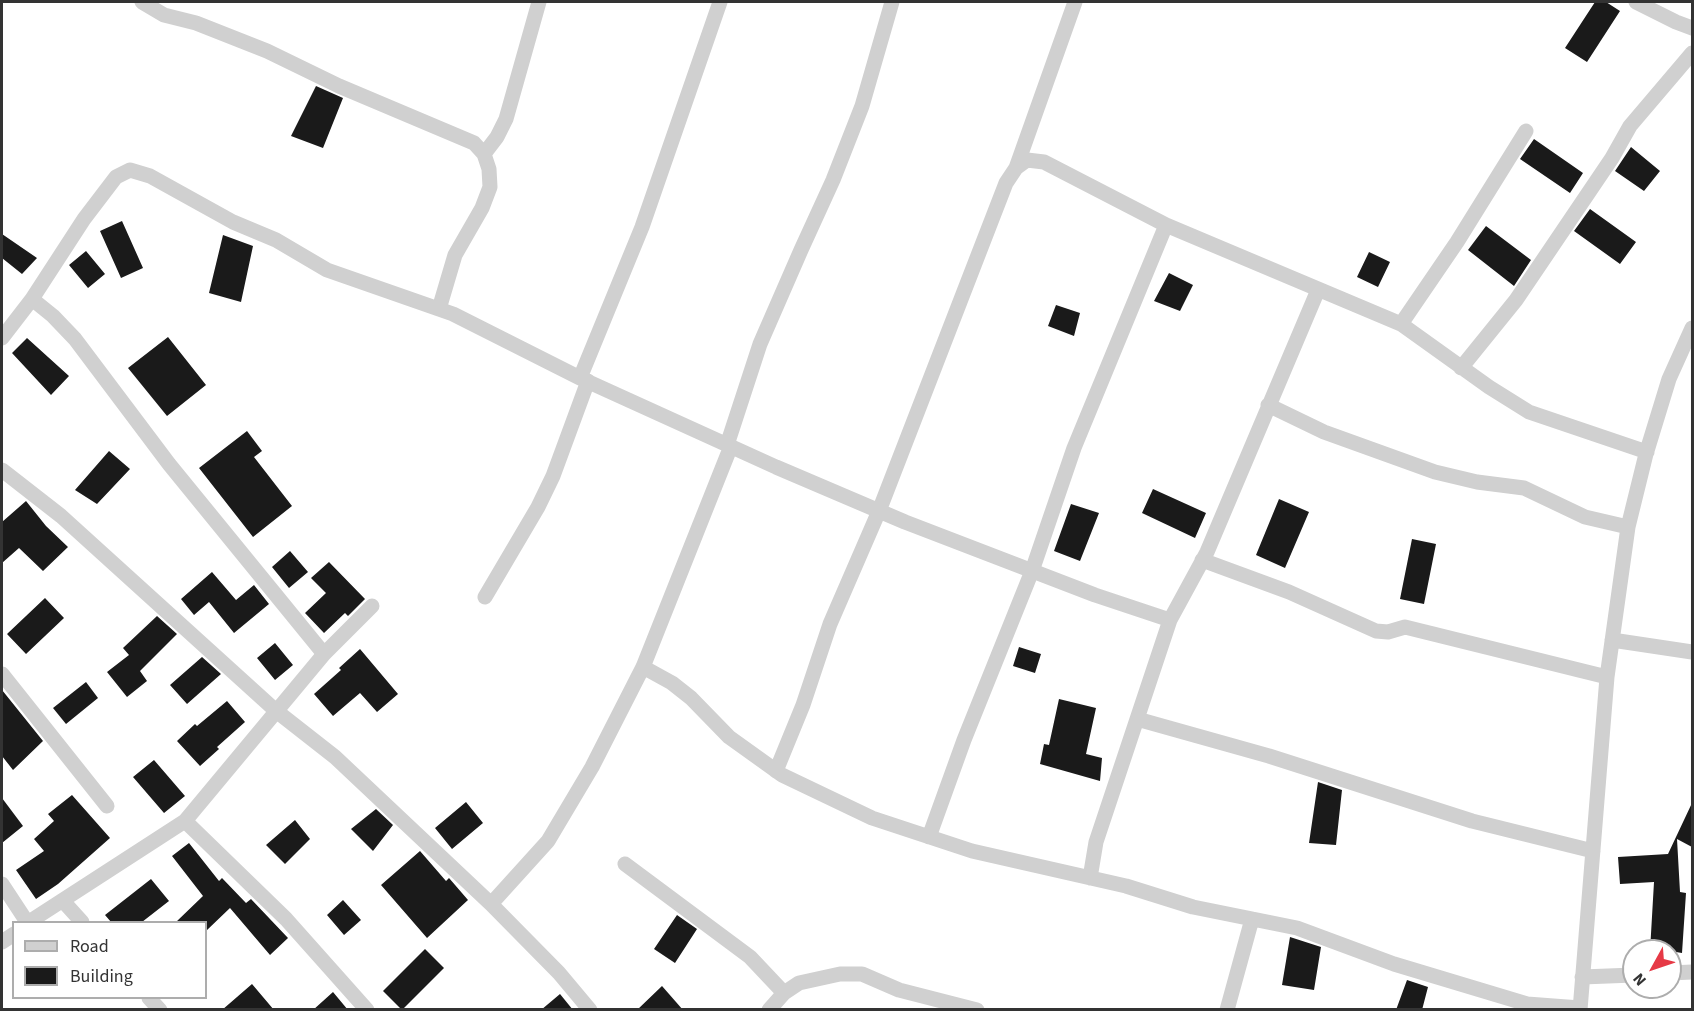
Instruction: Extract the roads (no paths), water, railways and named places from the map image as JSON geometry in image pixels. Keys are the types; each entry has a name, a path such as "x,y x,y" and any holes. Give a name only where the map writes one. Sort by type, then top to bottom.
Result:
{"street":[{"path":"142,2 164,15 196,23 267,51 339,86 474,143 484,154 489,169 490,187 482,208 455,255 439,309"},
{"path":"484,154 497,137 506,119 539,2"},
{"path":"485,597 538,507 553,476 584,380 642,227 720,2"},
{"path":"491,904 549,841 643,667 729,446 760,344 833,180 862,106 892,2"},
{"path":"776,771 803,705 830,624 879,511 1006,183 1016,168 1075,2"},
{"path":"1636,2 1692,28"},
{"path":"1461,368 1516,300 1630,126 1692,53"},
{"path":"1401,324 1457,242 1526,131"},
{"path":"1016,168 1027,160 1044,162 1166,225 1401,324 1461,368 1529,412 1647,452"},
{"path":"2,338 32,299 103,194 116,177 130,170 150,176 233,222 276,240 327,270 439,309 487,330 584,380 879,511 1032,571 1170,620"},
{"path":"929,837 964,740 1032,571 1074,448 1166,225"},
{"path":"1090,878 1096,842 1170,620 1202,560 1318,290"},
{"path":"32,299 53,316 75,339 169,464 324,654"},
{"path":"643,667 691,698 729,737 776,771 812,791 872,818 972,852 1126,886 1193,907 1297,928 1394,963 1527,1004 1580,1009 1607,677 1628,527 1669,379 1692,328"},
{"path":"1268,405 1324,432 1435,472 1477,482 1524,488 1585,518 1628,527"},
{"path":"2,470 61,516 275,710 335,757 491,904 559,973 590,1010"},
{"path":"1202,560 1289,592 1376,631 1388,632 1405,627 1607,677"},
{"path":"30,921 185,821 275,710 324,654 372,606"},
{"path":"1612,640 1692,652"},
{"path":"2,674 107,806"},
{"path":"1137,719 1269,756 1472,821 1593,851"},
{"path":"185,821 286,919 367,1010"},
{"path":"625,864 750,957 784,993"},
{"path":"2,884 27,921"},
{"path":"63,901 81,921"},
{"path":"1227,1010 1252,919"},
{"path":"769,1010 784,993 799,983 840,974 862,974 899,990 977,1010"},
{"path":"1582,977 1622,975"}]}
